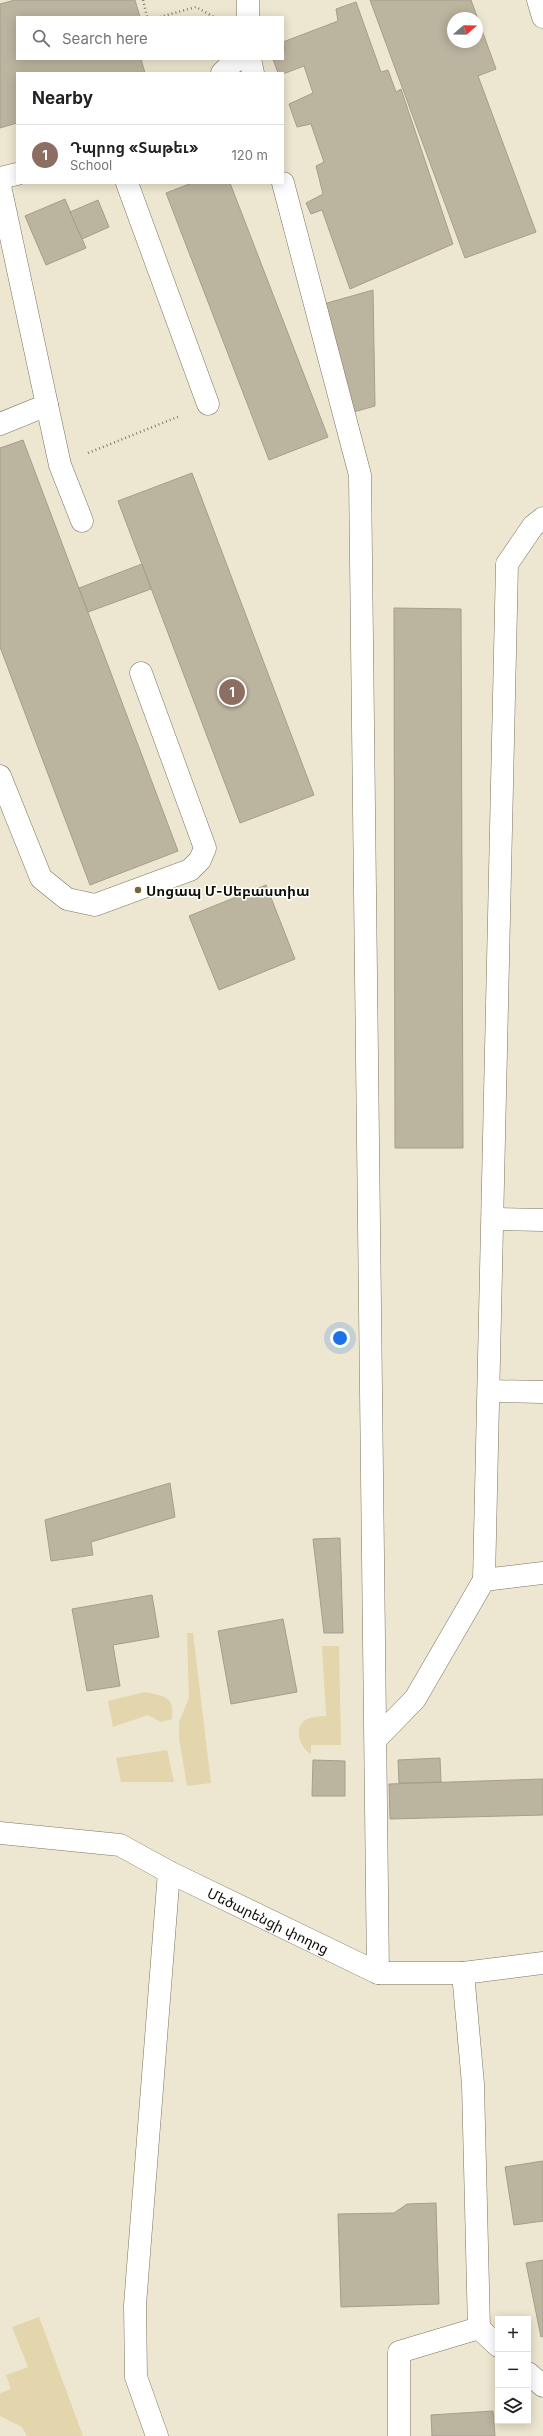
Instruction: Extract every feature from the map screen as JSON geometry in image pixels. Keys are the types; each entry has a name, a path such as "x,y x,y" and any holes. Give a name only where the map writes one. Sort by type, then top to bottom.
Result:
{"street":[{"path":"248,0 248,16"},
{"path":"538,0 543,17"},
{"path":"223,72 236,60"},
{"path":"250,60 254,72"},
{"path":"0,178 16,174"},
{"path":"127,184 208,404"},
{"path":"283,184 360,475 378,1973"},
{"path":"0,186 60,465 82,520"},
{"path":"0,424 47,405"},
{"path":"376,1739 415,1699 484,1580 494,1219 507,564 532,526 543,518"},
{"path":"0,776 40,878 68,899 94,905 190,870 200,860 205,848 141,673"},
{"path":"494,1219 543,1220"},
{"path":"489,1391 543,1392"},
{"path":"484,1580 543,1573"},
{"name":"Մեծարենցի փողոց","path":"0,1833 120,1845 169,1872 378,1973 463,1973 543,1963"},
{"path":"157,2436 136,2377 134,2305 169,1872"},
{"path":"463,1973 472,2084 479,2328 495,2343"},
{"path":"399,2436 399,2352 479,2328"},
{"path":"531,2376 543,2386"}],"path":[{"path":"143,0 148,16"},
{"path":"164,16 196,7 212,16"},
{"path":"60,465 208,404"}],"shaded area":[{"path":"187,1633 193,1633 211,1783 187,1786 179,1738 179,1722 189,1698"},
{"path":"322,1646 339,1646 341,1745 311,1745 311,1754 302,1745 299,1731 302,1723 307,1719 326,1716"},
{"path":"145,1692 163,1696 170,1701 172,1706 172,1719 161,1722 148,1715 113,1727 108,1701"},
{"path":"167,1750 174,1782 121,1782 116,1758"},
{"path":"39,2317 83,2436 27,2436 22,2427 0,2416 0,2393 11,2389 6,2375 28,2367 12,2327"}],"building":[{"path":"15,0 135,0 140,16 16,16 16,60 141,60 145,72 16,72 16,123 0,128 0,4"},
{"path":"370,0 471,0 475,12 447,12 447,48 483,48 483,33 496,69 478,76 536,232 465,258"},
{"path":"356,2 381,72 388,70 396,92 401,89 453,244 350,289 322,210 311,214 306,203 323,194 316,166 324,162 311,124 297,127 289,104 313,93 304,66 284,74 284,72 278,72 273,60 284,60 284,42 338,21 336,9"},
{"path":"189,184 230,184 328,437 269,460 166,193"},
{"path":"65,199 86,248 46,265 25,216"},
{"path":"98,200 109,227 82,239 70,212"},
{"path":"373,290 375,406 350,413 320,305"},
{"path":"23,440 178,851 90,885 0,647 0,448"},
{"path":"192,473 314,795 240,823 118,501"},
{"path":"142,564 151,589 88,612 79,588"},
{"path":"394,608 461,609 463,1148 395,1148"},
{"path":"266,885 295,959 219,990 189,916"},
{"path":"170,1483 175,1517 91,1542 93,1555 51,1561 45,1520"},
{"path":"340,1538 343,1633 324,1633 313,1539"},
{"path":"152,1595 159,1637 113,1645 120,1686 87,1691 72,1609"},
{"path":"283,1619 297,1692 231,1704 218,1631"},
{"path":"440,1758 441,1782 399,1783 398,1760"},
{"path":"313,1760 345,1761 345,1796 312,1796"},
{"path":"543,1779 543,1815 390,1819 389,1784"},
{"path":"543,2161 543,2221 514,2225 505,2167"},
{"path":"436,2203 439,2304 341,2307 338,2214 394,2213 407,2204"},
{"path":"543,2260 543,2336 541,2337 526,2263"},
{"path":"493,2411 495,2436 432,2436 431,2415"}],"place":[{"name":"Դպրոց «Տաթեւ»","path":"232,692"},
{"name":"Սոցապ Մ-Սեբաստիա","path":"138,890"}]}
